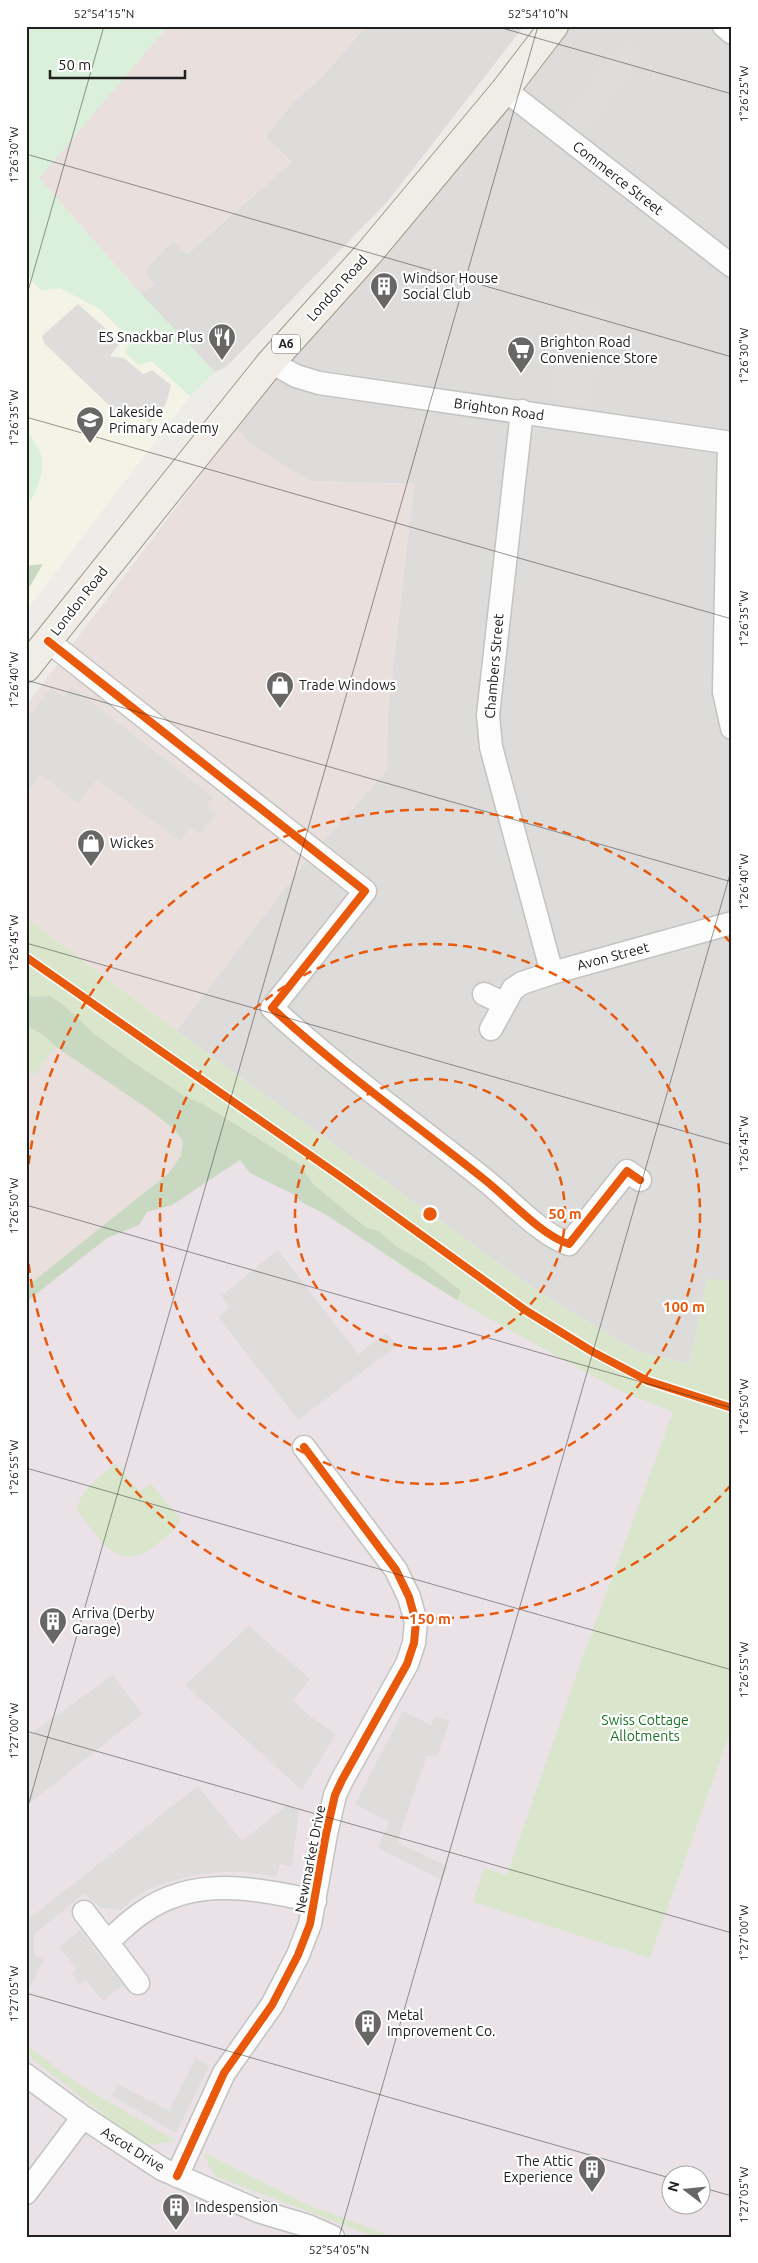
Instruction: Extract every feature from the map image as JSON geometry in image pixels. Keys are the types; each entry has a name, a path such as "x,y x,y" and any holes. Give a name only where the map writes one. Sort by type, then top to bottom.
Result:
{"main road":[{"name":"London Road","path":"26,668 272,362 369,253 505,90 554,26"}],"street":[{"path":"724,26 732,32"},
{"name":"Commerce Street","path":"505,90 732,266"},
{"name":"Brighton Road","path":"272,362 296,376 318,383 522,411 730,443"},
{"name":"Chambers Street","path":"522,411 488,715 491,747 552,973"},
{"path":"730,443 724,692 732,728"},
{"path":"48,641 365,891 272,1008 312,1045 486,1181 554,1238 569,1244 627,1171 640,1180"},
{"name":"Avon Street","path":"491,1029 513,988 552,973 732,923"},
{"path":"484,994 504,1004"},
{"name":"Newmarket Drive","path":"177,2176 224,2074 282,1989 305,1940 315,1900 326,1834 336,1796 342,1780 407,1664 416,1633 412,1608 396,1570 304,1447"},
{"path":"107,1942 148,1909 174,1897 194,1892 231,1887 252,1888 315,1900"},
{"path":"84,1912 138,1983"},
{"name":"Ascot Drive","path":"26,2075 148,2161 177,2176 258,2211 308,2226 334,2237"},
{"path":"26,2192 83,2117"}],"shaded area":[{"path":"168,26 366,26 322,77 296,100 265,137 292,162 186,254 173,241 144,271 154,284 140,293 39,178"},
{"path":"366,26 524,26 388,201 226,367 215,372 140,293 154,284 144,271 174,240 187,254 292,162 265,137 296,100 322,77"},
{"path":"569,26 732,26 732,1282 707,1279 690,1364 638,1352 543,1295 176,1031 304,863 386,771 388,713 414,484 310,481 251,445 236,428"},
{"path":"626,39 644,55 588,129 567,113"},
{"name":"Lakeside Primary Academy","path":"26,272 42,290 60,288 100,309 190,396 26,611"},
{"path":"567,301 605,309 590,407 553,399"},
{"path":"78,304 121,342 110,356 124,358 143,374 152,370 171,385 166,404 150,423 135,410 117,413 44,343 42,336"},
{"path":"236,428 251,445 310,481 414,484 388,713 386,771 304,863 176,1031 26,918 26,706"},
{"path":"72,687 213,797 206,806 216,814 200,834 190,828 180,841 97,779 78,803 41,774 26,794 26,720 51,688 64,697"},
{"path":"26,1000 227,1141 26,1302"},
{"path":"227,1141 409,1271 479,1313 620,1391 673,1412 507,1875 484,1868 650,1958 732,1727 732,2237 26,2237 26,1302"},
{"path":"278,1250 358,1354 387,1333 397,1346 298,1420 218,1317 229,1308 221,1296"},
{"path":"249,1626 310,1679 293,1701 311,1717 336,1734 302,1790 185,1685"},
{"path":"113,1675 142,1714 26,1806 26,1737"},
{"path":"403,1711 431,1725 435,1717 450,1720 437,1757 427,1756 397,1842 448,1867 442,1880 378,1848 389,1822 355,1804"},
{"path":"198,1786 242,1841 288,1805 299,1810 292,1867 280,1864 277,1877 244,1872 219,1872 190,1876 155,1886 136,1897 121,1910 101,1908 84,1894 34,1934 34,1955 44,1960 26,1994 26,1921"},
{"path":"80,1930 123,1985 103,2001 86,1980 80,1984 72,1973 77,1969 59,1947"},
{"path":"196,2058 209,2066 176,2133 112,2096 118,2084 169,2111"}],"green space":[{"path":"26,26 168,26 39,178 126,278 215,372 190,396 152,361 138,365 125,352 132,340 100,309 60,288 42,290 26,272"},
{"path":"26,427 40,452 42,465 37,488 26,505"},
{"path":"43,564 30,586 26,588 26,566"},
{"name":"Swiss Cottage Allotments","path":"26,918 176,1031 543,1295 638,1352 690,1364 707,1278 732,1282 732,1727 650,1958 473,1902 484,1868 507,1875 582,1659 673,1412 620,1391 479,1313 409,1271 26,1000"},
{"path":"26,992 32,997 50,996 65,1006 94,1034 134,1063 186,1097 203,1104 300,1165 314,1185 367,1228 379,1231 398,1248 424,1262 461,1291 457,1300 328,1216 304,1204 293,1194 250,1173 240,1160 172,1205 147,1212 139,1225 107,1238 26,1302 26,1287 168,1174 181,1156 183,1141 173,1128 147,1108 56,1047 45,1036 28,1026 26,1028"},
{"path":"27,1026 45,1036 55,1047 35,1075 26,1070"},
{"path":"116,1463 139,1491 151,1484 180,1518 177,1526 169,1535 144,1553 132,1556 121,1555 112,1551 103,1543 77,1511 78,1504 86,1490"},
{"path":"26,2045 77,2083 176,2141 149,2145 126,2132 26,2054"},
{"path":"205,2153 308,2205 394,2237 375,2237 217,2177 208,2165"}],"cycle path":[{"path":"48,641 365,891 272,1008 297,1031 350,1075 485,1180 536,1225 569,1244 627,1171 640,1180"},
{"path":"26,957 344,1179 525,1310 593,1352 648,1381 732,1408"},
{"path":"177,2176 224,2073 272,2005 298,1955 310,1924 335,1795 407,1664 414,1643 416,1622 409,1597 396,1570 304,1447"}],"place":[{"name":"Windsor House Social Club","path":"384,310"},
{"name":"ES Snackbar Plus","path":"222,361"},
{"name":"Brighton Road Convenience Store","path":"521,374"},
{"name":"Lakeside Primary Academy","path":"90,444"},
{"name":"Trade Windows","path":"280,709"},
{"name":"Wickes","path":"91,867"},
{"name":"Arriva (Derby Garage)","path":"53,1645"},
{"name":"Metal Improvement Co.","path":"368,2047"},
{"name":"The Attic Experience","path":"592,2193"},
{"name":"Indespension","path":"176,2231"}]}
